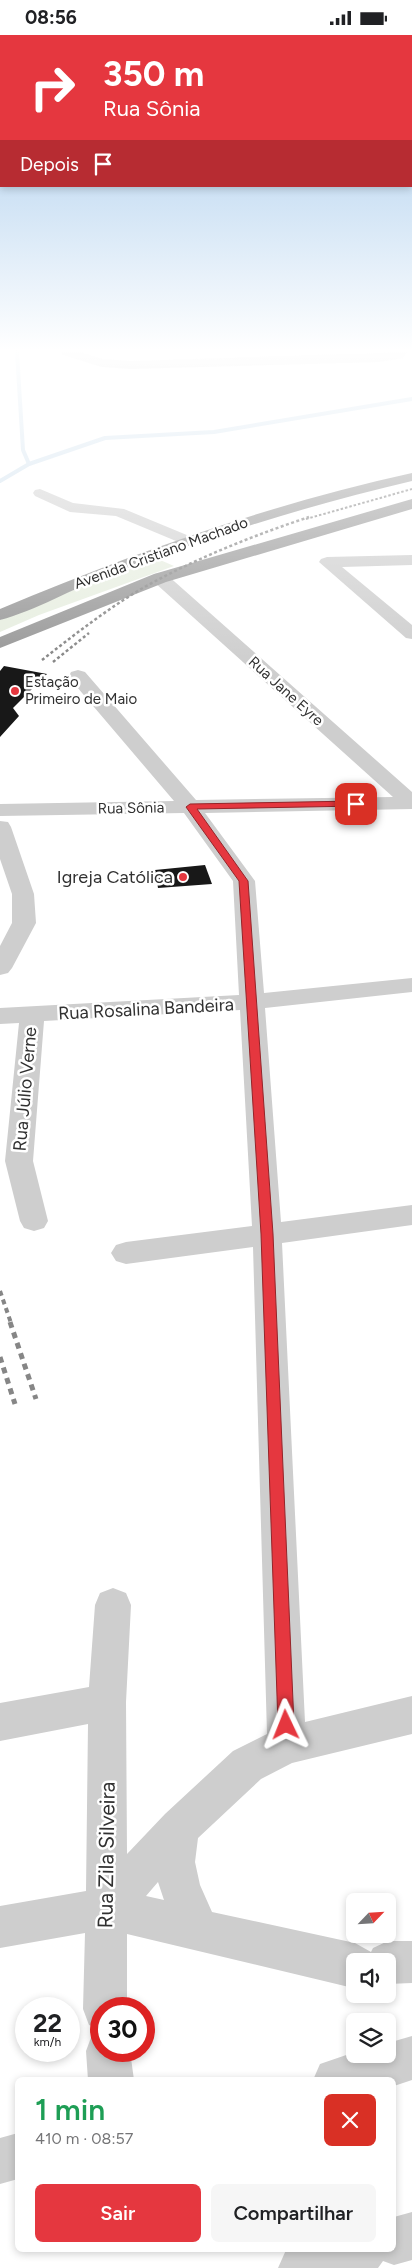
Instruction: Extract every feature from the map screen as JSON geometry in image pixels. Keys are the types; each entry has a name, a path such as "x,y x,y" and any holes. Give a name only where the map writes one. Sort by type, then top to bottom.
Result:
{"highway":[{"name":"Avenida Cristiano Machado","path":"0,615 101,572 188,541 341,493 412,477"},
{"name":"Avenida Cristiano Machado","path":"0,643 160,578 412,504"}],"street":[{"path":"40,493 70,507 119,512 188,541"},
{"path":"408,628 327,562 412,560"},
{"name":"Rua Jane Eyre","path":"160,578 412,803"},
{"path":"78,676 190,807 244,881 250,1002 267,1234 287,1745"},
{"name":"Rua Sônia","path":"0,810 412,803"},
{"path":"0,827 23,895 24,923 0,968"},
{"name":"Rua Rosalina Bandeira","path":"0,1016 250,1002 412,985"},
{"name":"Rua Júlio Verne","path":"32,1015 19,1161 34,1221"},
{"path":"126,1253 412,1215"},
{"name":"Rua Zila Silveira","path":"105,1997 104,1967 108,1908 107,1702 113,1605"},
{"path":"0,1723 107,1702"},
{"path":"108,1908 179,1828 247,1765 287,1745 412,1715"},
{"path":"179,1828 174,1862 180,1888 199,1930"},
{"path":"0,1927 108,1908 346,1964"},
{"path":"396,1963 412,1962"},
{"path":"346,2077 412,2058"},
{"path":"109,2062 111,2077"},
{"path":"0,2161 15,2157"},
{"path":"396,2240 412,2236"},
{"path":"302,2268 356,2252"}],"shaded area":[{"path":"158,559 174,566 39,615 0,632 0,620 38,603"}],"building":[{"name":"Estação Primeiro de Maio","path":"4,666 47,674 13,708 19,716 0,737 0,671"},
{"name":"Igreja Católica","path":"205,865 212,884 158,888 155,870"}],"waterway":[{"path":"26,456 29,464"},
{"path":"29,464 52,456"},
{"path":"0,481 29,464"}],"railway":[{"path":"306,519 412,489"},
{"path":"42,660 115,605 161,578 223,549 309,517"},
{"path":"53,662 89,633"},
{"path":"0,1291 11,1323"},
{"path":"10,1322 36,1399"},
{"path":"0,1357 15,1404"}],"place":[{"name":"Estação Primeiro de Maio","path":"15,691"},
{"name":"Igreja Católica","path":"183,877"}],"route":[{"path":"286,1725 267,1234 250,1002 244,881 190,807 356,804"}]}
